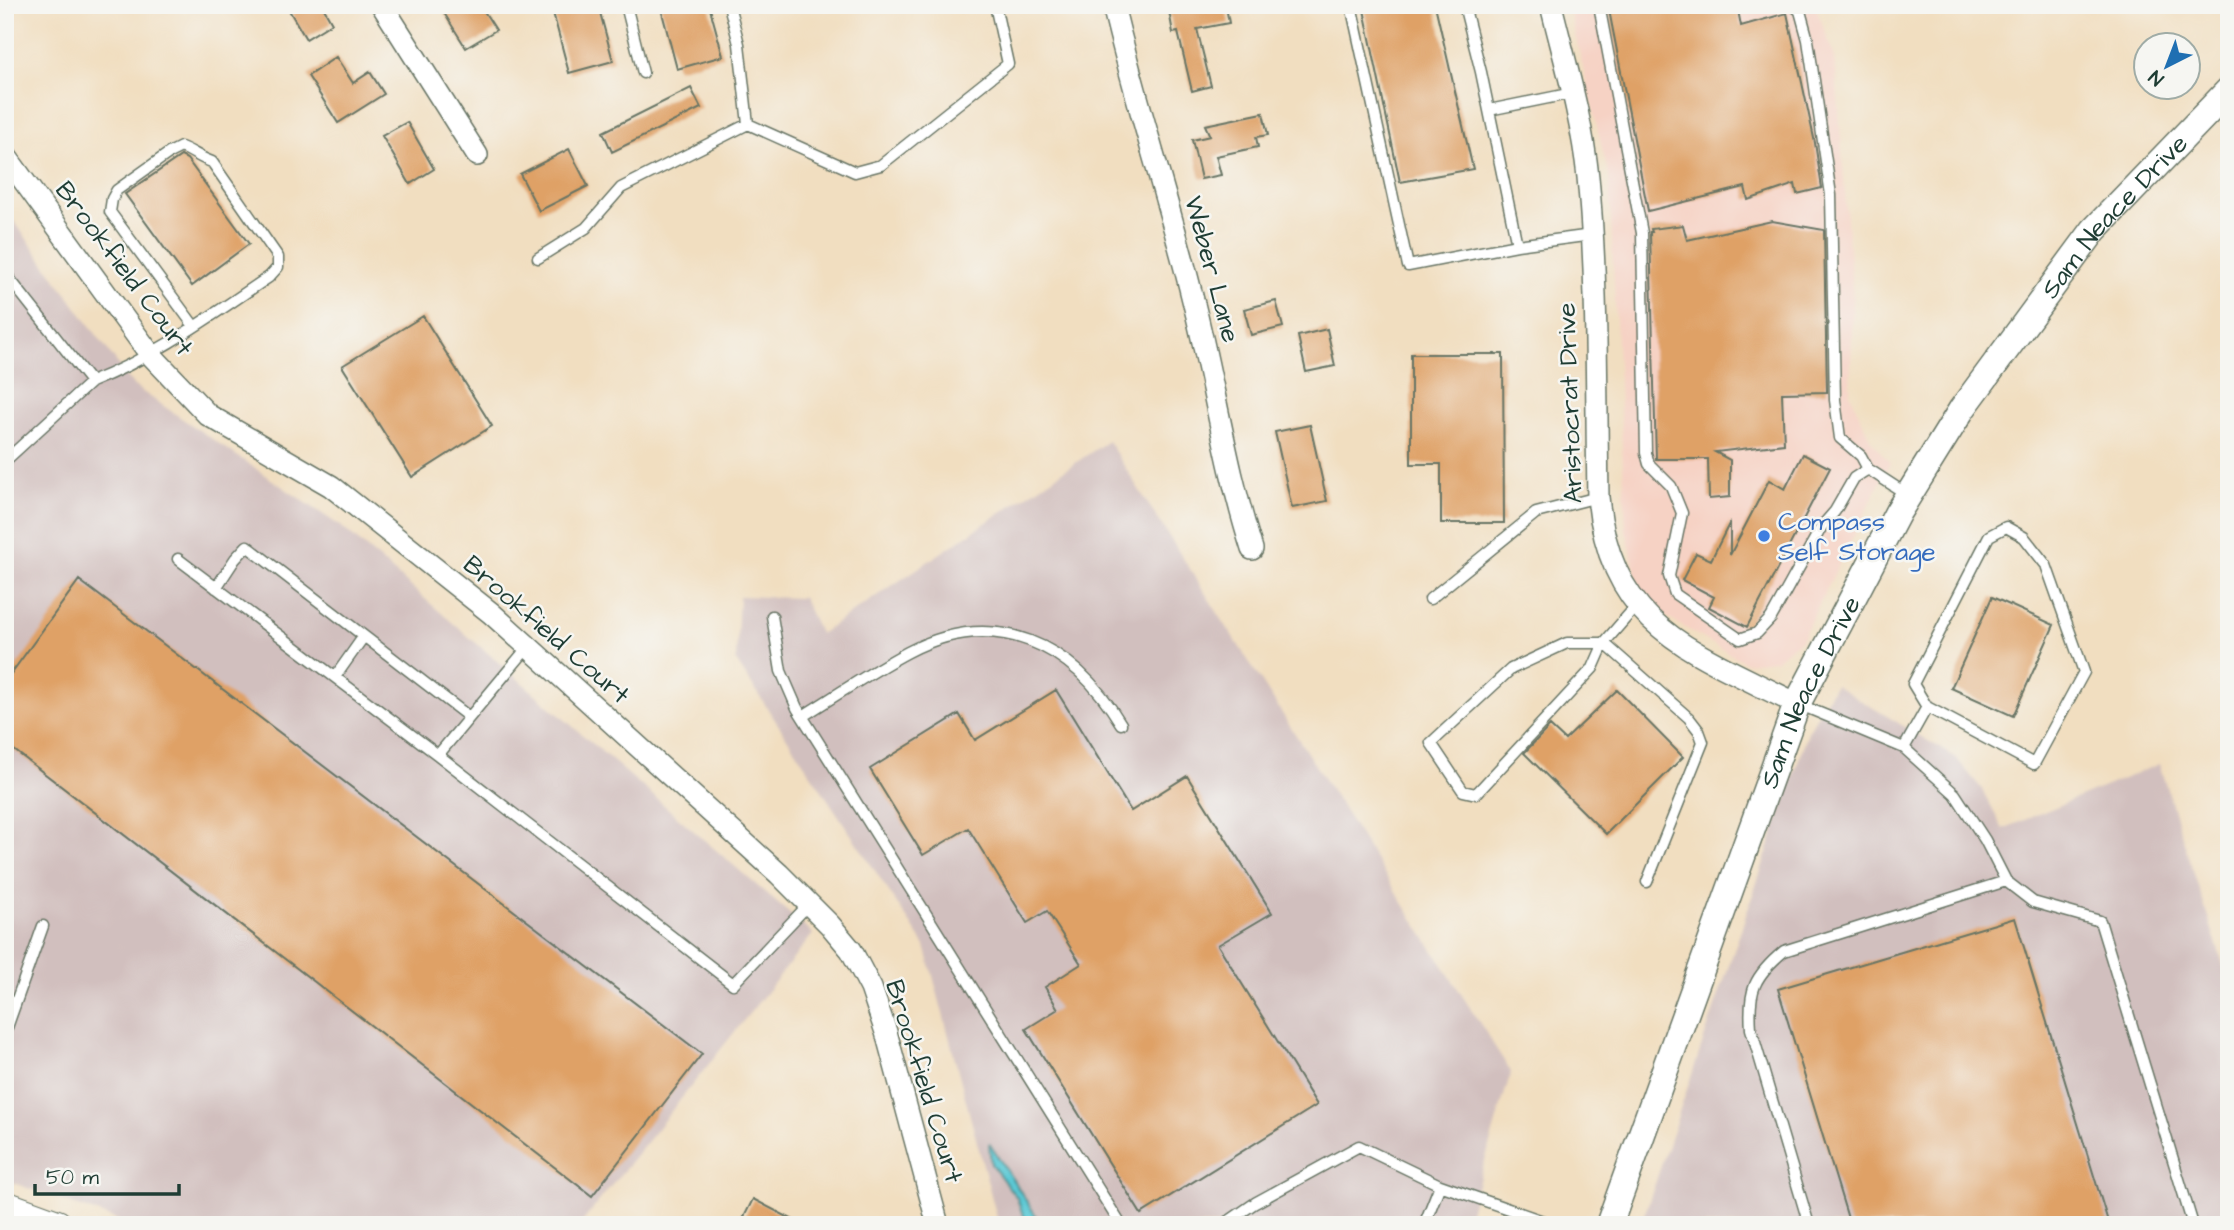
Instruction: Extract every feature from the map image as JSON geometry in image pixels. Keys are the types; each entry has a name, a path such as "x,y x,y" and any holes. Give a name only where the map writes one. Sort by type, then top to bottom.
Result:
{"main road":[{"path":"5,1206 57,1225"}],"street":[{"path":"382,5 477,155"},
{"name":"Weber Lane","path":"1113,5 1191,289 1228,462 1252,549"},
{"name":"Aristocrat Drive","path":"1551,5 1573,93 1587,176 1592,235 1598,497 1601,524 1609,553 1637,605 1656,626 1684,646 1797,704"},
{"name":"Sam Neace Drive","path":"1609,1225 1797,704 1908,495 1962,409 2094,230 2229,90"},
{"name":"Brookfield Court","path":"5,155 150,354 208,415 331,486 491,613 779,874 830,925 851,950 871,988 886,1032 938,1225"}],"lane":[{"path":"626,5 643,73"},
{"path":"729,5 739,44 748,124"},
{"path":"748,124 855,172 881,165 1008,64 995,5"},
{"path":"1351,5 1408,266 1517,245 1592,235"},
{"path":"1464,5 1517,245"},
{"path":"1599,5 1642,233 1646,453 1649,464 1671,486 1682,513 1669,576 1675,594 1740,639 1758,633 1771,618 1822,526 1835,511 1854,478 1868,469"},
{"path":"1793,5 1800,11 1808,40 1831,195 1835,400 1840,438 1861,456 1868,469 1908,495"},
{"path":"1489,110 1573,93"},
{"path":"538,258 586,228 621,188 748,124"},
{"path":"5,461 91,382 122,370 150,354 194,326 269,276 278,267 278,257 212,162 181,147 169,152 117,190 110,212 194,326"},
{"path":"5,273 91,382"},
{"path":"1430,599 1536,513 1598,497"},
{"path":"2006,527 2024,537 2046,565 2084,672 2034,764 1927,707 1913,684 1989,536 2006,527"},
{"path":"216,588 234,559 247,546 469,717"},
{"path":"178,559 438,755 733,985 808,905"},
{"path":"1637,605 1604,643 1593,668 1476,794 1463,791 1431,743 1511,669 1567,643 1604,643 1689,718 1703,742 1647,882"},
{"path":"772,616 781,671 803,716 1121,1225"},
{"path":"803,716 909,651 947,637 983,631 1013,636 1046,647 1093,685 1121,724"},
{"path":"335,677 364,636"},
{"path":"438,755 528,647"},
{"path":"1797,704 1904,748 1955,794 1985,840 2006,881 2033,902 2100,921 2193,1225"},
{"path":"1904,748 1927,707"},
{"path":"1810,1225 1751,1029 1749,1005 1754,983 1767,965 1784,951 2006,881"},
{"path":"5,1033 43,926"},
{"path":"1223,1225 1255,1203 1359,1146 1440,1185 1554,1225"},
{"path":"1424,1225 1440,1185"}],"shaded area":[{"path":"1568,5 1815,5 1835,58 1853,301 1850,393 1870,439 1890,463 1801,640 1775,660 1746,663 1666,617 1639,589 1626,530 1609,177"},
{"path":"5,209 134,386 343,528 813,934 580,1225 131,1225 5,1180"},
{"path":"1108,441 1511,1072 1466,1225 999,1225 925,946 736,661 739,596 803,598 820,634"},
{"path":"1835,685 1955,757 1981,788 2003,829 2159,764 2229,983 2229,1225 1641,1225 1808,732"}],"water":[{"path":"989,1143 1042,1225 1026,1225 1017,1198 991,1164"}],"building":[{"path":"286,5 322,5 332,23 306,39"},
{"path":"439,5 480,5 496,30 466,48"},
{"path":"551,5 598,5 613,61 569,73"},
{"path":"660,5 709,5 723,56 677,69"},
{"path":"1205,5 1206,10 1226,7 1229,23 1197,29 1211,86 1192,91 1178,32 1173,33 1169,11"},
{"path":"1363,5 1435,5 1473,169 1400,182"},
{"path":"1608,5 1737,5 1741,26 1787,13 1822,188 1797,194 1795,184 1748,200 1745,187 1648,211"},
{"path":"336,57 353,83 370,72 384,94 338,123 308,76"},
{"path":"691,88 701,108 612,152 603,132"},
{"path":"1263,113 1268,135 1256,137 1258,147 1216,156 1221,175 1201,179 1192,140 1210,136 1205,125"},
{"path":"407,122 434,169 410,184 382,136"},
{"path":"569,149 588,186 539,211 520,174"},
{"path":"181,156 187,159 249,244 192,286 125,194"},
{"path":"1772,221 1824,230 1827,392 1782,393 1784,444 1715,452 1730,460 1730,497 1709,499 1708,459 1656,459 1650,232 1651,229 1683,225 1687,240"},
{"path":"1276,301 1283,327 1251,335 1244,309"},
{"path":"423,316 492,426 412,477 342,366"},
{"path":"1327,329 1335,366 1306,372 1298,336"},
{"path":"1411,354 1503,354 1504,523 1441,523 1441,464 1411,464"},
{"path":"1310,425 1327,501 1292,508 1275,432"},
{"path":"1803,454 1830,468 1747,627 1709,607 1714,597 1682,580 1696,553 1711,560 1730,522 1730,555 1769,480 1785,489"},
{"path":"79,580 702,1054 592,1196 5,743 5,682"},
{"path":"1992,597 2054,625 2013,716 1951,688"},
{"path":"1056,690 1131,811 1187,776 1272,913 1218,945 1317,1105 1141,1214 1026,1029 1058,1009 1045,987 1081,964 1047,911 1027,923 968,828 923,855 870,769 959,714 975,740"},
{"path":"1617,690 1683,757 1606,834 1524,753 1550,726 1565,740"},
{"path":"2015,918 2109,1225 1850,1225 1778,989"},
{"path":"753,1199 803,1225 740,1225"}],"place":[{"name":"Compass Self Storage","path":"1764,536"}]}
